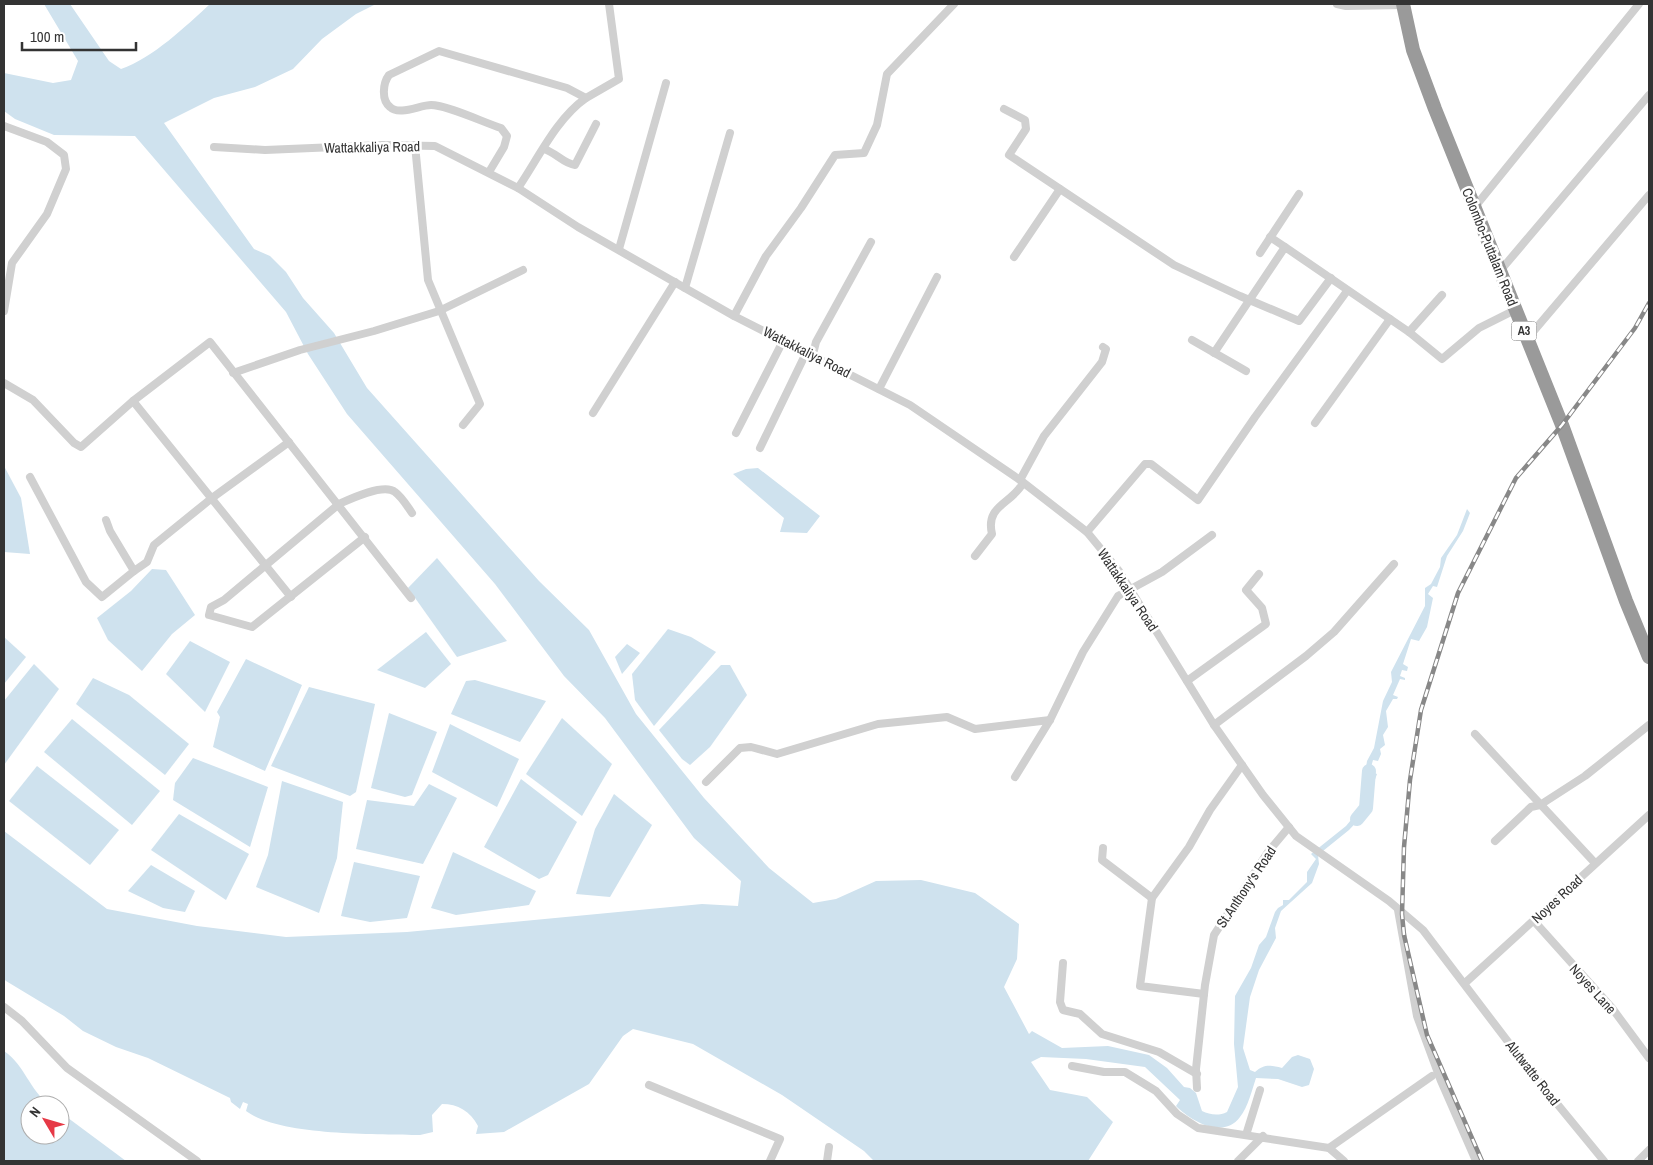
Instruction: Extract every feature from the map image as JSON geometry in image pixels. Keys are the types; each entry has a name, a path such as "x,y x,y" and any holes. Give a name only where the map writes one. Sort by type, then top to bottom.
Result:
{"highway":[{"name":"Colombo-Puttalam Road","path":"1403,5 1413,50 1645,636 1649,657"}],"street":[{"path":"518,188 563,120 576,105 619,79 609,4"},
{"path":"734,316 766,256 801,208 835,155 864,153 877,126 887,74 954,4"},
{"path":"1337,4 1346,6 1403,5"},
{"path":"1474,208 1639,4"},
{"path":"489,172 504,147 507,136 501,128 433,105 404,110 392,109 388,106 385,98 385,81 389,75 439,51 567,88 586,98"},
{"path":"619,249 666,83"},
{"path":"1500,271 1649,95"},
{"path":"1004,109 1025,120 1026,129 1009,155 1174,265 1299,321 1331,278"},
{"path":"544,149 554,152 571,165 576,165 596,124"},
{"path":"4,126 47,142 64,155 66,169 47,214 12,263 4,311"},
{"path":"685,288 730,133"},
{"path":"415,145 428,280 439,311 480,404 463,425"},
{"name":"Wattakkaliya Road","path":"214,147 265,150 435,146 518,188 734,316 784,339 910,405 1021,482 1087,532 1119,571 1214,725 1262,795 1289,827 1308,845 1389,901 1423,930 1465,983"},
{"path":"1014,257 1060,189"},
{"path":"1260,253 1299,194"},
{"path":"1527,339 1649,195"},
{"path":"1270,237 1409,332 1442,359 1479,328 1515,310"},
{"path":"760,448 871,242"},
{"path":"1214,353 1285,247"},
{"path":"234,373 300,350 374,331 439,311 523,270"},
{"path":"879,389 937,277"},
{"path":"592,413 675,282"},
{"path":"1087,532 1145,464 1151,464 1198,500 1255,417 1347,291"},
{"path":"1409,332 1442,295"},
{"path":"1315,423 1390,320"},
{"path":"736,433 784,339"},
{"path":"1192,340 1246,371"},
{"path":"4,383 33,400 74,443 81,447 133,401 210,342 411,598"},
{"path":"975,556 992,534 990,520 996,510 1020,488 1021,482 1044,436 1102,362 1106,349 1103,347"},
{"path":"133,401 291,597"},
{"path":"30,477 86,582 102,596 147,562 154,545 212,498 289,442"},
{"path":"365,537 252,627 208,615 210,607 224,600 339,504 354,497 387,489 395,492 412,513"},
{"path":"106,520 110,531 134,571"},
{"path":"1015,777 1050,720 1083,652 1118,596 1162,572 1212,535"},
{"path":"1214,725 1299,662 1334,632 1394,564"},
{"path":"1187,681 1266,624 1262,608 1246,590 1259,574"},
{"path":"706,782 740,748 751,747 777,754 878,724 947,717 975,729 1050,720"},
{"path":"1495,841 1531,807 1540,805 1592,770 1649,725"},
{"path":"1475,734 1595,863"},
{"path":"1204,994 1140,986 1152,898 1189,847 1210,810 1242,765"},
{"name":"Noyes Road","path":"1465,983 1649,815"},
{"name":"St.Anthony's Road","path":"1197,1088 1196,1072 1204,994 1214,935 1268,852 1289,827"},
{"path":"1103,848 1102,860 1152,898"},
{"path":"1398,910 1417,1016 1445,1090 1476,1161"},
{"name":"Noyes Lane","path":"1534,921 1612,1008 1649,1058"},
{"path":"1063,963 1060,1002 1063,1010 1080,1014 1102,1034 1159,1052 1196,1072"},
{"name":"Alutwatte Road","path":"1465,983 1531,1072 1604,1161"},
{"path":"4,1007 22,1021 67,1068 197,1161"},
{"path":"1072,1066 1125,1072 1156,1091 1177,1114 1198,1128 1263,1136 1328,1148 1344,1161"},
{"path":"1328,1148 1432,1076"},
{"path":"649,1085 780,1139 770,1161"},
{"path":"1246,1135 1260,1090"},
{"path":"1238,1161 1263,1136"},
{"path":"827,1161 828,1148"},
{"path":"1638,1161 1649,1150"},
{"path":"1331,1161 1336,1154"}],"water":[{"path":"44,4 70,4 109,61 121,69 157,49 210,4 376,4 356,14 322,39 293,69 255,87 214,98 164,123 254,249 270,256 286,272 303,298 334,333 367,388 539,581 589,630 636,714 704,798 769,868 813,903 836,899 876,881 921,880 975,893 1019,924 1017,959 1004,987 1029,1034 1032,1031 1062,1048 1108,1046 1149,1055 1167,1068 1184,1087 1190,1088 1196,1093 1202,1111 1211,1114 1227,1112 1238,1087 1234,1044 1235,996 1251,968 1259,945 1266,937 1275,912 1283,905 1283,900 1289,900 1307,882 1307,872 1316,859 1311,854 1346,826 1360,809 1367,761 1374,748 1383,701 1392,682 1391,672 1425,606 1425,588 1431,584 1440,567 1441,558 1457,535 1467,509 1470,513 1463,531 1447,556 1437,587 1433,586 1428,594 1433,598 1427,627 1419,641 1411,639 1403,664 1408,667 1407,671 1402,670 1400,676 1405,678 1405,680 1400,679 1393,695 1398,697 1393,699 1386,711 1388,727 1383,735 1385,745 1380,749 1381,754 1378,761 1373,760 1370,771 1377,774 1373,785 1363,793 1368,810 1349,830 1318,855 1319,864 1312,883 1281,911 1275,928 1276,938 1259,970 1250,997 1243,1048 1250,1070 1255,1072 1267,1066 1282,1068 1292,1057 1298,1055 1310,1059 1314,1069 1309,1085 1302,1087 1278,1079 1256,1078 1248,1103 1240,1117 1233,1124 1216,1128 1198,1122 1182,1112 1176,1106 1180,1100 1145,1067 1086,1059 1041,1057 1031,1062 1050,1090 1087,1097 1113,1122 1088,1161 874,1161 864,1151 782,1095 693,1044 633,1029 623,1036 589,1084 504,1132 476,1134 478,1126 467,1112 453,1105 442,1104 432,1115 433,1132 420,1135 355,1134 304,1129 261,1119 246,1111 248,1104 243,1102 240,1109 231,1102 230,1098 148,1058 116,1047 83,1031 64,1016 6,981 4,979 4,831 107,909 197,926 286,937 407,932 702,904 738,906 741,881 694,838 605,718 564,676 495,584 347,414 308,354 286,312 135,136 54,135 15,119 4,111 4,73 53,83 71,80 78,61"},
{"path":"4,466 21,498 30,554 4,552"},
{"path":"758,468 820,516 807,533 780,532 784,518 733,474 746,469"},
{"path":"437,558 507,641 457,657 408,588"},
{"path":"152,569 166,570 195,615 172,634 142,671 108,640 97,618 131,591"},
{"path":"668,629 691,637 716,652 654,726 635,700 632,674"},
{"path":"426,632 451,664 425,688 377,670"},
{"path":"4,637 26,657 4,684"},
{"path":"190,641 230,662 205,712 166,674"},
{"path":"627,644 640,653 622,674 615,657"},
{"path":"246,659 302,685 265,771 213,747 220,717 217,712"},
{"path":"34,664 59,689 4,765 4,701"},
{"path":"721,665 730,665 747,695 710,747 690,765 682,759 659,730"},
{"path":"93,678 129,695 189,744 165,775 76,704"},
{"path":"475,680 546,701 520,742 451,714 466,681"},
{"path":"309,687 375,704 356,792 350,796 271,766"},
{"path":"389,713 437,732 412,795 405,797 371,788"},
{"path":"562,718 612,764 582,816 526,774"},
{"path":"72,719 160,791 132,825 44,752"},
{"path":"450,724 519,759 497,807 432,772"},
{"path":"193,758 268,787 250,847 173,800 175,783"},
{"path":"37,766 119,830 90,865 9,801"},
{"path":"521,779 577,822 548,875 539,879 484,847"},
{"path":"282,781 343,802 337,858 319,913 256,887 268,855"},
{"path":"429,784 457,798 423,864 356,849 367,800 414,806"},
{"path":"614,794 652,825 610,897 576,894 595,829"},
{"path":"179,814 249,854 226,900 151,850"},
{"path":"453,852 536,891 529,905 456,915 431,908"},
{"path":"354,862 420,876 407,918 370,922 341,916"},
{"path":"151,865 195,891 185,912 163,908 128,891"},
{"path":"4,1051 17,1063 40,1095 20,1095 20,1145 70,1145 70,1119 126,1161 4,1161"}],"waterway":[{"path":"1357,819 1366,808 1369,771"}],"railway":[{"path":"1482,1161 1427,1035 1404,935 1402,914 1404,847 1410,780 1421,710 1458,593 1516,478 1562,425 1635,328 1649,303"}]}
